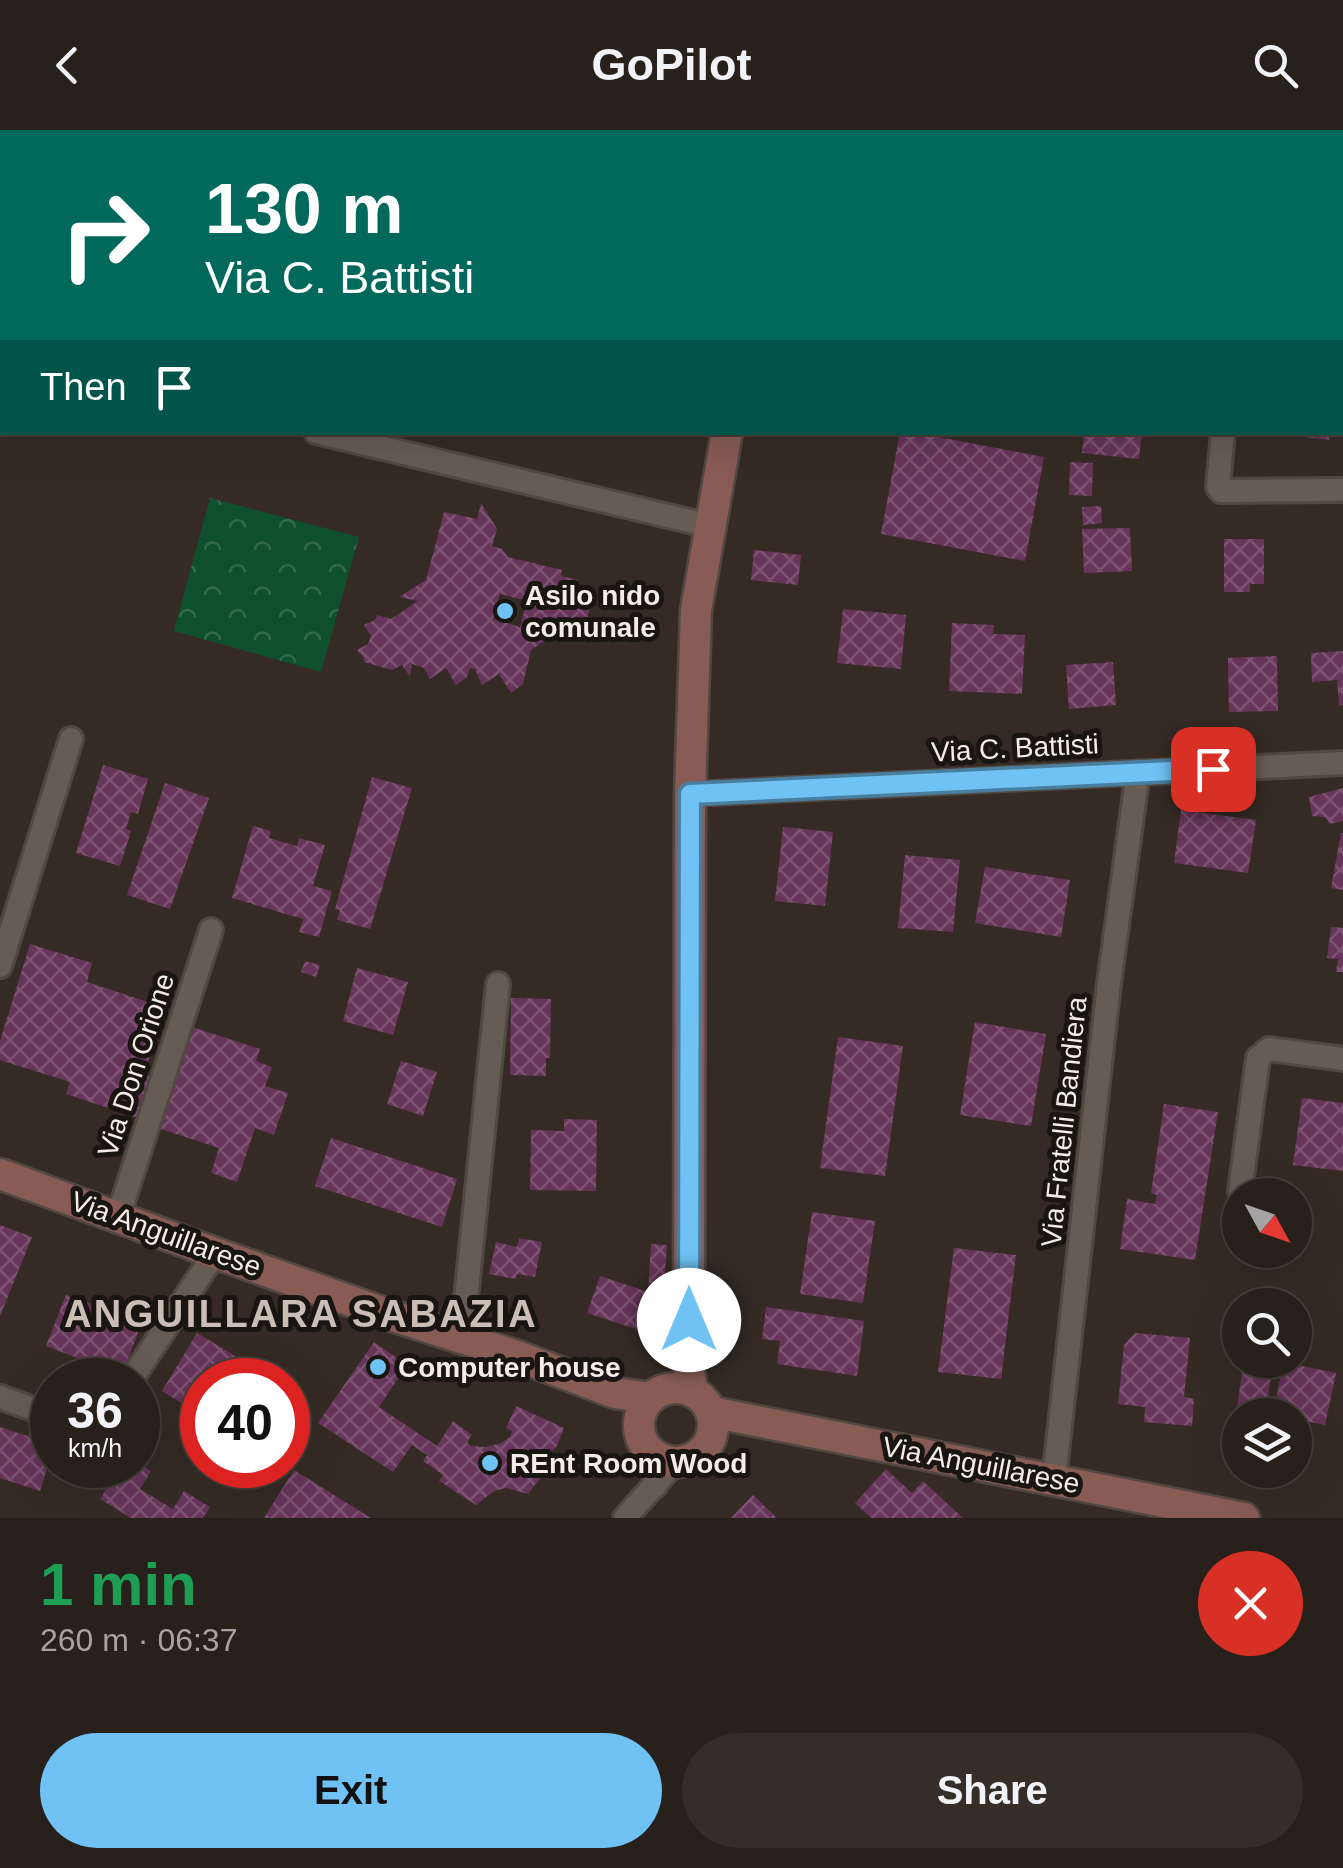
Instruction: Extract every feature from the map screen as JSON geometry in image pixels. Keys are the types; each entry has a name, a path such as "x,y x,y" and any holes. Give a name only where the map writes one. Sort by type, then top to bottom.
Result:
{"main road":[{"path":"673,1423 689,1300 690,794 696,610 726,435"},
{"name":"Via Anguillarese","path":"0,1174 390,1315 563,1372 673,1423 776,1424 1244,1518"}],"street":[{"path":"329,435 710,526"},
{"path":"1223,435 1218,487 1225,492 1343,490"},
{"path":"0,966 71,739"},
{"name":"Via C. Battisti","path":"690,794 1343,763"},
{"name":"Via Fratelli Bandiera","path":"1054,1479 1138,772"},
{"name":"Via Don Orione","path":"118,1217 211,930"},
{"path":"462,1338 498,984"},
{"path":"1242,1178 1258,1058 1269,1049 1343,1060"},
{"path":"146,1358 215,1253"},
{"path":"0,1397 30,1408"},
{"path":"624,1518 654,1486 656,1465 673,1423"}],"green space":[{"path":"210,498 359,537 321,672 174,631"}],"building":[{"path":"899,435 927,435 1044,457 1025,561 881,534"},
{"path":"1084,435 1142,435 1139,459 1082,453"},
{"path":"1289,435 1330,435 1329,440"},
{"path":"1070,462 1093,463 1092,496 1069,495"},
{"path":"481,503 497,529 492,546 502,549 508,557 562,570 561,576 578,580 573,600 591,605 583,633 564,628 531,650 523,684 511,693 499,674 482,685 475,669 470,668 467,677 456,685 446,668 430,679 424,668 412,664 410,677 402,665 392,670 364,662 357,650 368,644 371,636 364,625 377,615 391,619 418,601 399,597 426,580 444,512 477,519","holes":["500,594 527,601 520,627 493,619"]},
{"path":"1101,506 1102,523 1083,525 1082,507"},
{"path":"1130,528 1132,571 1084,573 1082,529"},
{"path":"1224,539 1264,539 1264,584 1250,584 1250,592 1224,592"},
{"path":"754,550 801,555 798,585 751,580"},
{"path":"843,609 906,615 901,669 837,663"},
{"path":"952,623 994,625 993,634 1025,635 1022,694 949,691"},
{"path":"1343,651 1343,705 1339,706 1337,680 1312,682 1311,653"},
{"path":"1277,656 1278,711 1229,712 1228,658"},
{"path":"1113,662 1116,705 1069,709 1066,665"},
{"path":"103,765 148,779 138,814 131,812 126,829 131,831 120,866 76,853"},
{"path":"372,777 412,788 370,929 337,920 340,910 335,909"},
{"path":"165,783 209,798 170,909 127,895"},
{"path":"1343,788 1343,821 1330,824 1325,817 1312,816 1309,797"},
{"path":"1181,810 1256,820 1248,873 1174,863"},
{"path":"253,826 271,831 269,838 297,846 299,838 325,845 313,886 332,891 319,937 299,932 303,919 232,898"},
{"path":"783,827 833,832 825,906 775,901"},
{"path":"1343,833 1343,890 1331,888"},
{"path":"905,855 960,860 953,932 898,928"},
{"path":"985,867 1070,880 1061,937 975,923"},
{"path":"1331,927 1343,928 1343,972 1336,972 1338,959 1327,958"},
{"path":"30,944 92,963 87,982 166,1008 144,1074 158,1079 144,1120 66,1094 70,1082 0,1060 0,1041"},
{"path":"305,961 320,965 316,977 301,972"},
{"path":"357,968 408,982 393,1035 343,1021"},
{"path":"511,998 551,999 546,1076 510,1075"},
{"path":"975,1022 1046,1034 1031,1126 960,1115"},
{"path":"189,1026 260,1049 256,1061 272,1067 265,1086 288,1093 274,1135 255,1128 237,1182 211,1173 219,1148 155,1127"},
{"path":"838,1037 903,1046 885,1176 820,1168"},
{"path":"401,1061 437,1072 423,1116 387,1104"},
{"path":"1302,1098 1343,1103 1343,1171 1293,1165"},
{"path":"1164,1104 1218,1112 1195,1260 1120,1249 1127,1199 1155,1204 1157,1195 1151,1193"},
{"path":"564,1119 597,1120 596,1191 530,1190 531,1130 564,1131"},
{"path":"331,1138 457,1179 442,1227 315,1186"},
{"path":"812,1212 875,1221 863,1303 800,1294"},
{"path":"0,1225 32,1237 0,1316"},
{"path":"519,1238 542,1242 535,1277 517,1274 516,1279 489,1274 496,1242 517,1247"},
{"path":"651,1244 667,1245 663,1297 651,1334 587,1313 600,1276 648,1292"},
{"path":"954,1248 1016,1255 1001,1379 938,1372"},
{"path":"66,1295 142,1322 128,1358 77,1358 46,1346"},
{"path":"766,1307 864,1321 857,1376 777,1364 780,1341 762,1339"},
{"path":"197,1333 238,1358 182,1358"},
{"path":"1135,1333 1190,1338 1184,1397 1194,1399 1192,1426 1144,1422 1145,1407 1118,1404 1124,1345"},
{"path":"374,1342 407,1365 379,1407 437,1446 453,1421 472,1435 467,1442 471,1446 501,1443 510,1437 512,1431 506,1428 516,1406 564,1428 551,1452 557,1457 528,1494 506,1488 494,1491 476,1505 439,1481 443,1475 423,1461 427,1455 412,1445 393,1472 318,1423"},
{"path":"180,1361 180,1402 162,1391"},
{"path":"1312,1368 1336,1373 1325,1425 1312,1422 1312,1398 1277,1398 1280,1378 1312,1378"},
{"path":"1241,1378 1271,1378 1268,1398 1239,1398"},
{"path":"0,1427 30,1437 30,1488 0,1478"},
{"path":"886,1469 912,1493 923,1481 963,1518 871,1518 855,1503"},
{"path":"310,1480 371,1518 264,1518 283,1488 310,1488"},
{"path":"107,1488 141,1488 173,1509 184,1491 210,1507 203,1518 131,1518 100,1499"},
{"path":"753,1495 777,1518 731,1518"}],"place":[{"name":"Asilo nido comunale","path":"505,611"},
{"name":"Computer house","path":"378,1367"},
{"name":"REnt Room Wood","path":"490,1463"}],"district":[{"name":"ANGUILLARA SABAZIA","path":"301,1314"}],"route":[{"path":"689,1320 690,794 1213,769"}]}
